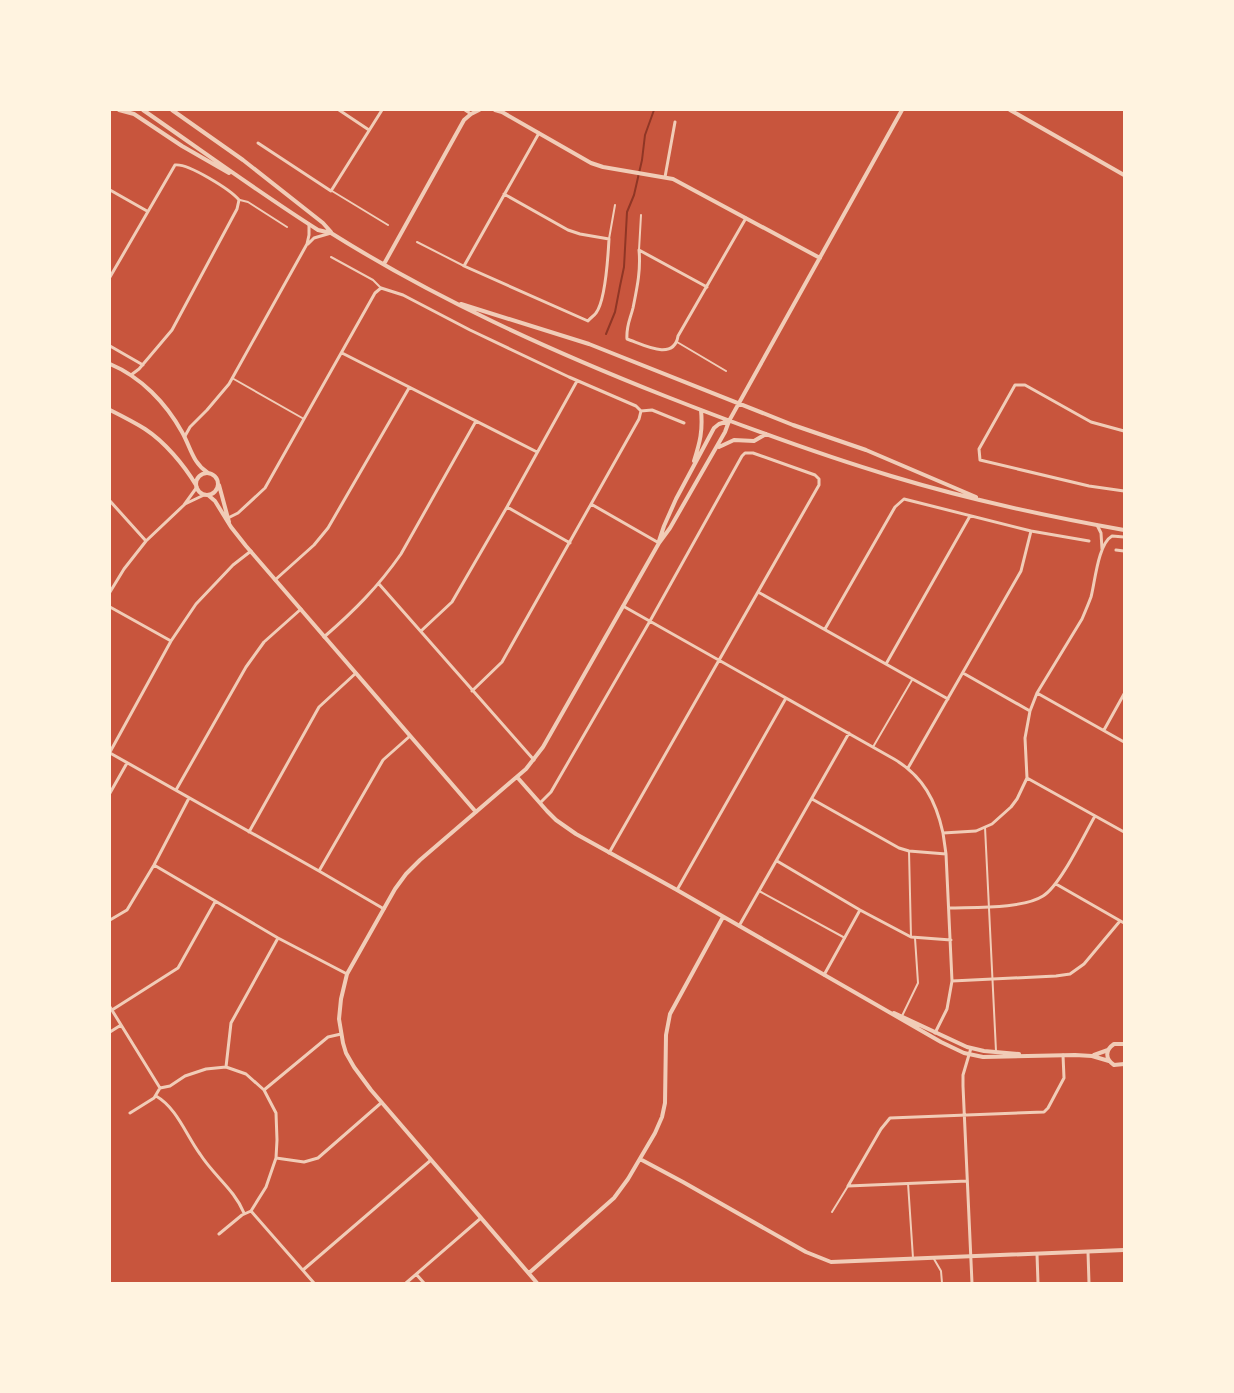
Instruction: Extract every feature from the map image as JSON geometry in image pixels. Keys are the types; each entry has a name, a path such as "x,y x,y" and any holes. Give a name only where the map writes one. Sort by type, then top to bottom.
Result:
{"street":[{"path":"119,110 134,114 182,146 248,184 318,230 331,233 495,324 580,362 700,410 891,476 989,502 1124,530"},
{"path":"143,110 248,184"},
{"path":"172,110 242,160 323,223 331,233"},
{"path":"339,110 369,130"},
{"path":"258,143 331,191 382,110"},
{"path":"466,110 471,114"},
{"path":"384,264 457,131 464,120 479,110"},
{"path":"495,110 502,112 591,163 673,179 820,258"},
{"path":"537,1283 381,1102 354,1067 346,1053 339,1019 341,999 347,974 384,908 406,874 517,777 534,760 544,745 659,543 670,528 728,427 729,420 902,110"},
{"path":"1010,110 1124,175"},
{"path":"664,177 675,122"},
{"path":"504,194 568,230 609,239 608,269 601,301 597,312 588,321 464,266 504,194 539,133"},
{"path":"110,276 172,168 178,164 202,175 239,200 237,209 172,330 143,364 136,380"},
{"path":"110,190 147,211"},
{"path":"639,250 641,266 632,310 626,326 627,339 660,351 671,348 677,342 678,336 746,218"},
{"path":"307,244 309,224"},
{"path":"184,437 190,427 207,410 232,378 307,244 314,238 331,233"},
{"path":"639,250 707,287"},
{"path":"227,519 238,513 265,488 375,293 381,288 403,295 470,330 577,381 636,406 641,411"},
{"path":"452,301 589,344 738,404 866,450 989,502"},
{"path":"110,346 143,364"},
{"path":"342,352 537,452"},
{"path":"110,364 130,375 165,407 179,427 195,462 208,473 215,476 219,483 227,519"},
{"path":"130,375 139,370"},
{"path":"421,631 452,602 577,381"},
{"path":"1124,431 1091,422 1025,385 1015,385 979,449 980,460 1089,486 1124,491"},
{"path":"275,580 314,545 328,528 409,388"},
{"path":"110,410 146,429 190,475 196,486 215,502 231,527 275,580 476,812"},
{"path":"641,411 652,410 684,423"},
{"path":"690,473 701,439 700,410"},
{"path":"472,691 502,662 640,419 641,411"},
{"path":"659,543 664,526 714,428 729,420"},
{"path":"324,637 355,610 379,584 401,554 476,421"},
{"path":"179,427 190,427"},
{"path":"716,448 734,440 754,440 766,434"},
{"path":"540,803 551,792 650,621 739,460 745,453 749,452 816,474 820,482 609,852"},
{"path":"110,592 129,562 146,541 184,505 201,475 208,473"},
{"path":"184,505 217,490 219,483"},
{"path":"825,629 895,507 904,499 1031,531 1089,541"},
{"path":"110,501 146,541"},
{"path":"592,504 659,543"},
{"path":"507,507 570,543"},
{"path":"886,664 970,516"},
{"path":"943,833 976,831 992,824 1011,807 1027,778 1025,738 1030,711 1037,693 1088,606 1102,550 1102,538 1097,525"},
{"path":"908,768 1021,571 1031,531"},
{"path":"1102,550 1110,537 1124,537"},
{"path":"1116,550 1124,551"},
{"path":"251,551 233,565 196,604 171,641 110,752 384,908"},
{"path":"379,584 534,760"},
{"path":"758,592 948,699"},
{"path":"623,606 873,747 908,768 923,783 939,816 943,833 951,940 952,981 947,1009 932,1038"},
{"path":"110,607 171,641"},
{"path":"176,790 246,667 264,642 301,609"},
{"path":"249,832 320,707 356,673"},
{"path":"963,673 1030,711"},
{"path":"1037,693 1124,742"},
{"path":"1104,730 1124,694"},
{"path":"677,890 786,698"},
{"path":"739,926 848,733"},
{"path":"320,870 383,760 410,736"},
{"path":"110,793 127,762"},
{"path":"517,777 556,820 566,827 901,1018 932,1038 969,1054 992,1058 1026,1055 1092,1056 1109,1061 1117,1066 1124,1064"},
{"path":"1027,778 1124,832"},
{"path":"110,920 127,910 154,865 189,798"},
{"path":"812,798 899,848 909,851 946,854"},
{"path":"949,908 1025,903 1044,896 1056,884 1095,816"},
{"path":"776,862 860,910 913,937 951,940"},
{"path":"154,865 278,938 347,974"},
{"path":"952,981 1070,974 1084,964 1122,922 1056,884"},
{"path":"160,1088 111,1008 178,968 215,902"},
{"path":"824,975 860,910"},
{"path":"529,1273 614,1198 624,1186 655,1133 664,1110 666,1035 670,1014 723,917"},
{"path":"226,1067 231,1023 278,938"},
{"path":"901,1018 971,1048 1026,1055"},
{"path":"110,1032 121,1025"},
{"path":"264,1090 273,1085 328,1037 341,1034"},
{"path":"1092,1056 1108,1050 1111,1046 1124,1040"},
{"path":"1117,1043 1124,1044"},
{"path":"971,1048 963,1075 972,1283"},
{"path":"1108,1050 1109,1061"},
{"path":"848,1186 881,1129 890,1118 1044,1112 1064,1078 1063,1055"},
{"path":"160,1088 170,1086 185,1076 206,1069 226,1067 246,1074 264,1090 276,1113 278,1140 276,1158 266,1187 251,1211 244,1213 219,1234"},
{"path":"130,1113 156,1096 160,1088"},
{"path":"156,1096 169,1105 201,1156 236,1197 244,1213"},
{"path":"276,1158 304,1162 318,1158 381,1102"},
{"path":"640,1159 806,1252 821,1259 837,1263 1124,1250"},
{"path":"303,1270 431,1160"},
{"path":"848,1186 967,1181"},
{"path":"251,1211 314,1283"},
{"path":"406,1283 481,1218"},
{"path":"1088,1252 1089,1283"},
{"path":"1037,1254 1038,1283"},
{"path":"416,1274 424,1283"}],"lane":[{"path":"331,191 388,225"},
{"path":"239,200 248,202 287,227"},
{"path":"609,239 615,205"},
{"path":"639,250 641,215"},
{"path":"417,242 464,266"},
{"path":"331,257 373,280 381,288"},
{"path":"677,342 726,371"},
{"path":"232,378 305,419"},
{"path":"873,747 912,679"},
{"path":"985,827 996,1052"},
{"path":"901,1018 918,983 913,937 909,851"},
{"path":"759,891 845,938"},
{"path":"908,1183 913,1260"},
{"path":"832,1212 848,1186"},
{"path":"934,1259 941,1271 942,1283"}],"waterway":[{"path":"606,334 615,312 624,267 627,212 634,195 642,160 645,135 654,110"}]}
